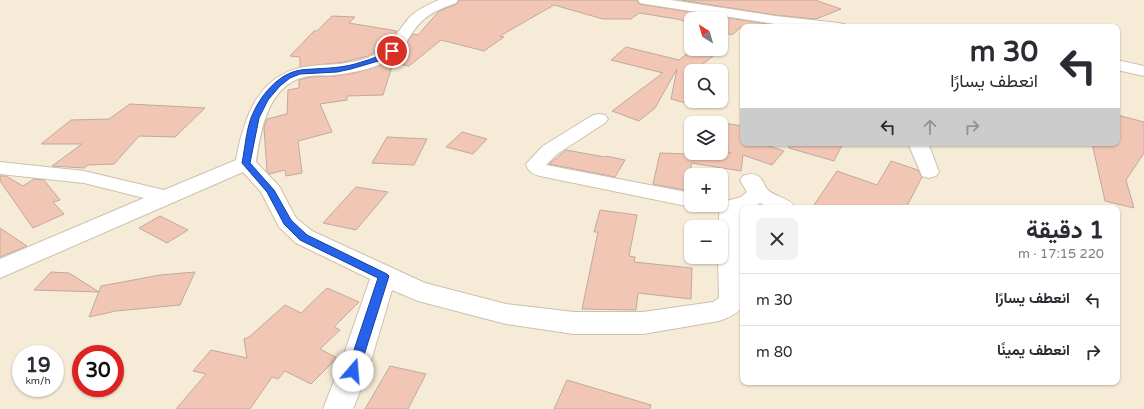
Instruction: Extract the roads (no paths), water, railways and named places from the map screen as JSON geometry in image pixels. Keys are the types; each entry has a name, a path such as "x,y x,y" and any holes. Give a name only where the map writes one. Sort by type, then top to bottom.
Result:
{"street":[{"path":"246,163 255,118 265,100 277,84 288,76 300,72 337,70 383,57 392,51 419,16 451,0"},
{"path":"645,0 811,24"},
{"path":"775,20 787,24"},
{"path":"1120,66 1144,71"},
{"path":"598,119 544,154 536,164 537,167 540,170 684,199"},
{"path":"919,146 929,172"},
{"path":"0,270 246,163"},
{"path":"246,163 261,178 271,192 287,222 304,238 418,291 506,314 574,323 643,323 719,311 732,304 733,297 726,212"},
{"path":"0,168 84,177 165,197"},
{"path":"728,206 749,202 754,186 781,205"},
{"path":"338,409 353,371 384,276"}]}
